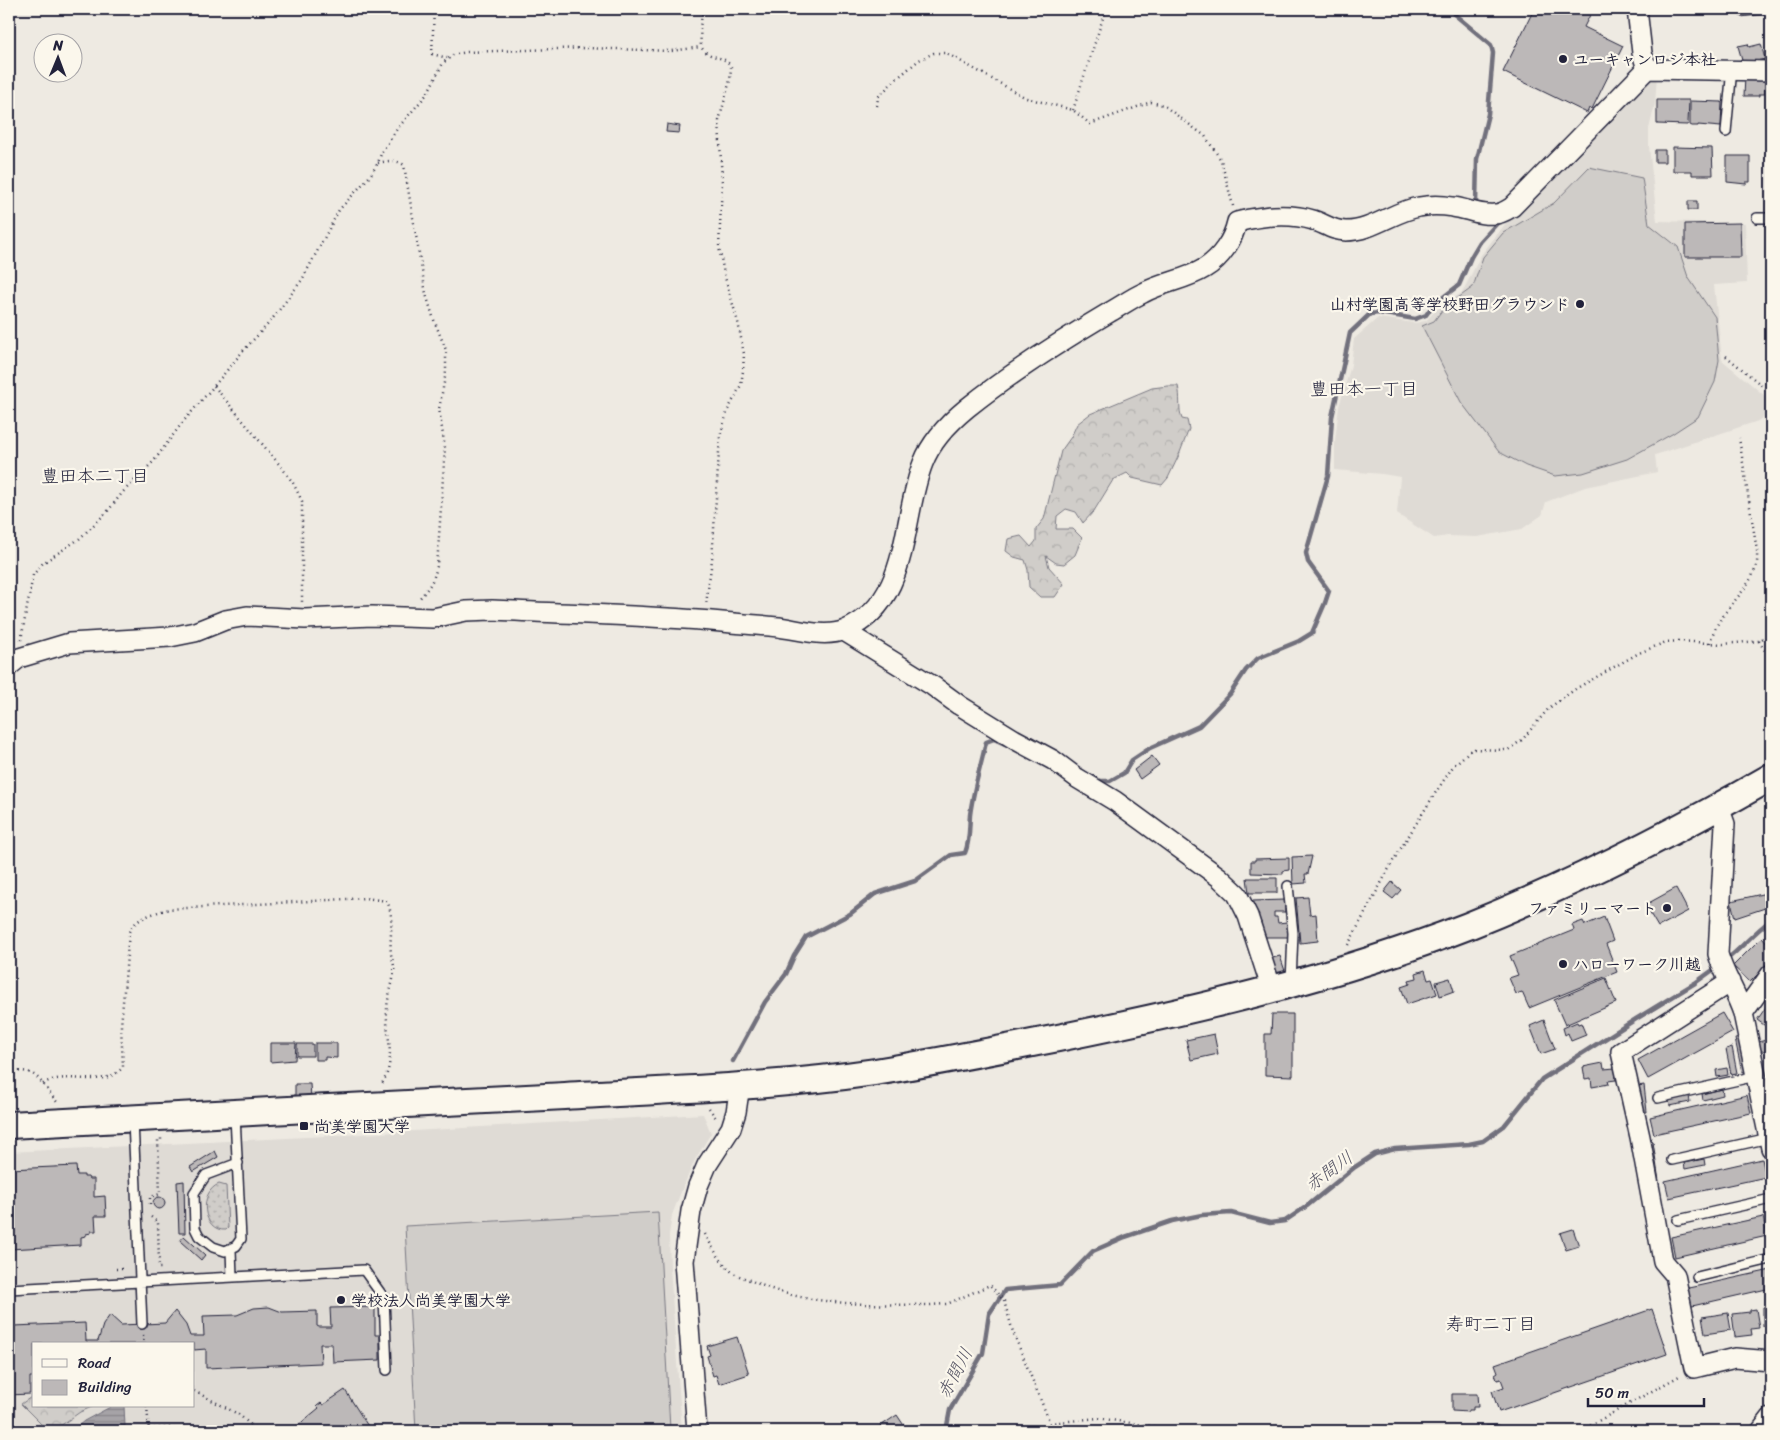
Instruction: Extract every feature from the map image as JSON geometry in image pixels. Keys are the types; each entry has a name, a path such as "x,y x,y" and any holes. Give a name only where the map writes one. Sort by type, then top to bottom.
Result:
{"street":[{"path":"1637,9 1642,53 1647,68"},
{"path":"14,662 69,643 170,637 195,632 225,620 248,616 305,619 372,616 433,618 466,611 492,610 662,617 779,627 807,632 833,633 844,631 873,611 886,595 896,573 923,463 934,443 952,423 965,410 1065,338 1151,288 1186,277 1206,268 1230,242 1237,222 1266,217 1293,217 1305,218 1316,221 1328,228 1346,231 1369,226 1390,216 1418,207 1440,206 1486,214 1501,213 1512,207 1647,68 1771,71"},
{"path":"844,631 1014,739 1053,760 1077,778 1115,801 1220,878 1237,894 1282,987"},
{"path":"9,1125 379,1106 740,1084 876,1072 945,1060 1218,1004 1340,970 1461,928 1593,871 1719,807 1771,777"},
{"path":"1719,807 1725,824 1724,969 1738,996 1743,1013 1756,1076 1766,1102 1770,1143"},
{"path":"1724,969 1621,1052 1640,1137 1663,1261 1675,1275 1694,1368 1735,1358 1771,1361"},
{"path":"1743,1013 1771,974"},
{"path":"697,1431 684,1261 691,1211 698,1186 707,1165 731,1128 740,1084"},
{"path":"1761,1431 1771,1418"}],"lane":[{"path":"1726,132 1730,79 1734,70"},
{"path":"1757,218 1771,218"},
{"path":"1282,987 1292,933 1288,886"},
{"path":"1658,1098 1756,1076"},
{"path":"235,1113 238,1163 241,1240 231,1250 225,1251 213,1247 199,1236 196,1228 194,1193 206,1175 238,1163"},
{"path":"133,1118 142,1324"},
{"path":"1672,1160 1770,1143"},
{"path":"1678,1220 1771,1199"},
{"path":"231,1250 232,1277"},
{"path":"1697,1277 1771,1259"},
{"path":"9,1289 141,1280 364,1270 384,1298 387,1370"}],"path":[{"path":"434,9 432,54 447,58"},
{"path":"703,9 700,27 701,47 710,56 725,59 731,67 730,80 719,121 722,183 719,247 744,354 741,385 728,410 720,436 712,560 704,621"},
{"path":"1073,110 1106,9"},
{"path":"14,662 33,575 43,563 80,540 107,512 123,492 154,461 182,422 270,322 302,280 338,210 364,183 378,163 388,142 407,116 427,94 442,63 447,58 466,52 586,48 671,52 701,47"},
{"path":"877,106 878,97 894,81 919,60 934,53 946,53 1026,98 1073,110 1090,124 1151,102 1163,105 1205,136 1221,160 1237,222"},
{"path":"378,163 390,161 404,164 424,287 429,307 446,350 447,360 440,409 445,448 437,566 430,586 410,611 408,617"},
{"path":"1726,356 1771,393"},
{"path":"214,386 283,469 302,501 302,604"},
{"path":"1710,643 1714,628 1736,599 1756,567 1757,551 1739,438"},
{"path":"1340,970 1344,953 1393,861 1454,765 1472,749 1508,750 1522,740 1549,708 1577,688 1639,652 1666,642 1723,644 1758,641 1771,633"},
{"path":"1758,641 1771,661"},
{"path":"43,1084 49,1080 62,1078 82,1080 104,1078 118,1072 123,1066 121,1026 128,932 131,927 147,916 169,909 376,898 387,901 391,909 391,954 394,966 386,1011 391,1049 386,1078 381,1085 379,1106"},
{"path":"9,1073 20,1070 32,1072 72,1121"},
{"path":"708,1107 715,1115 716,1121"},
{"path":"161,1134 160,1140 158,1140 160,1194 150,1197 151,1218 158,1222 159,1268 166,1268"},
{"path":"691,1211 720,1260 732,1272 770,1289 794,1297 819,1301 947,1304 990,1285 1004,1301 1014,1332 1050,1423 1098,1418 1183,1431"},
{"path":"116,1269 127,1269"},
{"path":"1571,1431 1591,1425 1694,1368"},
{"path":"195,1392 238,1414 258,1431"},
{"path":"147,1408 149,1430 169,1428 184,1431"}],"shaded area":[{"name":"山村学園高等学校野田グラウンド","path":"1649,76 1657,76 1655,104 1649,129 1649,146 1657,221 1745,223 1747,283 1714,285 1722,360 1771,401 1771,411 1758,421 1655,455 1657,472 1585,487 1546,502 1542,515 1522,529 1477,537 1448,536 1434,538 1397,514 1400,477 1335,470 1335,441 1339,407 1351,365 1354,339 1378,318 1415,323 1426,321 1435,311 1462,293 1481,255 1506,223 1530,201"},
{"name":"学校法人尚美学園大学","path":"703,1114 711,1133 695,1160 681,1192 672,1215 669,1235 682,1431 9,1431 9,1152"},
{"path":"108,1408 124,1408 125,1426 110,1431 72,1431 84,1421"}],"green space":[{"path":"1589,167 1642,178 1649,224 1678,247 1688,277 1715,317 1719,360 1715,382 1698,417 1627,459 1583,473 1555,476 1526,466 1499,452 1461,402 1422,326 1434,321 1443,309 1473,287 1483,257 1503,233 1554,203"},
{"path":"1178,386 1182,419 1187,420 1189,429 1168,478 1162,485 1132,478 1127,473 1113,480 1094,511 1083,523 1076,512 1066,509 1057,516 1056,529 1073,529 1082,538 1075,555 1064,564 1056,563 1046,556 1049,567 1064,584 1055,597 1040,597 1029,587 1028,570 1025,560 1014,557 1006,551 1008,539 1021,536 1031,547 1036,541 1036,529 1044,519 1061,451 1077,424 1090,414 1152,388"},
{"path":"219,1184 226,1186 228,1228 226,1230 218,1229 212,1225 206,1211 208,1195 212,1188"},
{"path":"658,1212 670,1429 638,1431 416,1431 405,1226"},
{"path":"32,1396 32,1408 89,1408 80,1412 53,1431 48,1431 21,1404"}],"building":[{"name":"ユーキャンロジ本社","path":"1534,9 1593,9 1584,27 1623,46 1592,109 1589,108 1587,113 1503,72"},
{"path":"1740,9 1771,9 1771,13 1741,17"},
{"path":"1748,44 1749,47 1761,44 1765,59 1743,64 1738,46"},
{"path":"1745,77 1769,78 1765,94 1744,96"},
{"path":"1657,100 1689,100 1687,125 1657,124"},
{"path":"1690,101 1722,102 1721,127 1690,125"},
{"path":"667,124 680,126 679,133 666,132"},
{"path":"1673,147 1712,148 1713,175 1692,175 1692,171 1673,171"},
{"path":"1655,150 1665,150 1665,162 1655,162"},
{"path":"1727,156 1750,156 1750,182 1746,182 1746,184 1727,182"},
{"path":"1688,201 1697,201 1697,210 1688,210"},
{"path":"1740,223 1741,257 1685,257 1685,224"},
{"path":"1152,756 1159,765 1140,779 1134,770"},
{"path":"1312,856 1308,874 1305,874 1306,883 1293,884 1292,857"},
{"path":"1289,858 1289,870 1283,871 1283,874 1251,873 1251,861 1255,861 1255,859"},
{"path":"1247,878 1277,878 1277,893 1249,893"},
{"path":"1392,882 1401,890 1393,899 1384,892"},
{"name":"ファミリーマート","path":"1676,888 1688,911 1658,927 1645,905"},
{"path":"1771,892 1771,906 1735,918 1731,901"},
{"path":"1308,897 1310,915 1316,914 1318,941 1300,943 1296,898"},
{"path":"1285,900 1285,912 1274,912 1274,917 1277,917 1278,923 1287,922 1288,937 1262,937 1261,922 1257,922 1252,908 1252,901"},
{"name":"ハローワーク川越","path":"1604,917 1613,941 1606,944 1617,972 1529,1008 1522,992 1516,994 1509,978 1518,975 1510,956 1574,930 1572,925 1583,921 1585,925"},
{"path":"1762,937 1771,947 1771,961 1750,982 1733,966"},
{"path":"1280,956 1286,974 1275,977 1269,959"},
{"path":"1425,970 1428,980 1432,979 1437,994 1407,1004 1401,987 1410,984 1409,980 1417,978 1416,973"},
{"path":"1450,978 1454,991 1440,996 1436,982"},
{"path":"1606,978 1616,1003 1565,1025 1554,1000"},
{"path":"1771,1000 1771,1030 1757,1020"},
{"path":"1722,1013 1733,1032 1648,1079 1638,1060"},
{"path":"1272,1014 1293,1014 1293,1076 1265,1075 1265,1034 1271,1034"},
{"path":"1544,1020 1555,1049 1541,1054 1530,1026"},
{"path":"1577,1022 1578,1024 1581,1023 1586,1035 1571,1041 1568,1033 1565,1035 1563,1028"},
{"path":"1214,1034 1218,1054 1191,1060 1186,1040"},
{"path":"1741,1038 1747,1071 1742,1072 1735,1039"},
{"path":"1771,1039 1771,1049 1759,1052 1758,1042"},
{"path":"270,1043 296,1043 295,1060 270,1062"},
{"path":"315,1043 337,1043 337,1058 325,1057 325,1060 315,1060"},
{"path":"297,1044 313,1044 313,1056 297,1056"},
{"path":"1732,1047 1737,1073 1731,1074 1726,1049"},
{"path":"1603,1063 1604,1069 1615,1068 1616,1080 1608,1081 1609,1084 1592,1087 1591,1078 1585,1079 1583,1067"},
{"path":"1727,1068 1728,1075 1717,1077 1716,1070"},
{"path":"295,1084 310,1084 311,1098 295,1098"},
{"path":"1644,1085 1647,1112 1641,1112 1638,1086"},
{"path":"1722,1089 1723,1095 1703,1100 1702,1094"},
{"path":"1747,1095 1751,1113 1654,1134 1650,1117"},
{"path":"1689,1096 1690,1102 1670,1106 1669,1100"},
{"path":"1653,1142 1659,1181 1654,1182 1647,1143"},
{"path":"215,1151 218,1157 193,1172 190,1167"},
{"path":"1704,1159 1705,1165 1685,1169 1684,1163"},
{"path":"1762,1159 1766,1177 1669,1198 1665,1181"},
{"path":"76,1166 77,1175 84,1175 84,1177 89,1179 94,1179 94,1197 105,1196 106,1216 95,1216 96,1231 91,1231 86,1236 81,1237 81,1245 9,1249 9,1169"},
{"path":"184,1181 185,1233 179,1233 177,1182"},
{"path":"161,1197 164,1198 164,1208 157,1209 154,1208 153,1201 154,1198"},
{"path":"1763,1217 1767,1236 1675,1257 1671,1237"},
{"path":"1573,1229 1579,1246 1566,1250 1560,1233"},
{"path":"184,1236 205,1255 201,1260 180,1241"},
{"path":"1771,1270 1771,1288 1688,1307 1684,1289"},
{"path":"269,1307 282,1312 317,1311 317,1326 331,1327 330,1308 375,1307 375,1335 380,1335 380,1360 333,1362 332,1344 320,1344 321,1363 206,1368 206,1349 195,1350 195,1342 32,1342 30,1394 9,1395 9,1342 14,1342 14,1326 85,1323 86,1341 98,1341 103,1325 110,1315 121,1325 165,1323 175,1311 186,1325 190,1336 204,1336 203,1316 237,1315 254,1308"},
{"path":"1763,1307 1771,1307 1771,1326 1763,1326"},
{"path":"1652,1309 1667,1354 1499,1412 1492,1391 1504,1387 1501,1379 1497,1380 1495,1374 1498,1372 1495,1364"},
{"path":"1756,1309 1759,1328 1751,1329 1752,1335 1735,1337 1732,1314 1750,1312 1750,1310"},
{"path":"1728,1313 1731,1330 1705,1334 1702,1317"},
{"path":"737,1337 749,1374 719,1384 716,1375 713,1376 707,1356 710,1355 707,1346"},
{"path":"345,1390 371,1431 291,1431 319,1408 317,1406 321,1403 323,1405"},
{"path":"1452,1394 1477,1394 1478,1407 1473,1407 1473,1410 1469,1410 1469,1412 1452,1411"},
{"path":"897,1415 905,1427 899,1431 873,1431"},
{"path":"1499,1425 1499,1431 1486,1431 1486,1426"}],"waterway":[{"path":"1453,9 1454,14 1491,45 1493,53 1488,114 1477,159 1476,204 1481,205"},
{"path":"1097,781 1110,781 1124,773 1132,760 1150,748 1199,726 1230,694 1246,670 1258,658 1299,641 1312,633 1329,591 1308,562 1306,553 1328,476 1332,417 1350,333 1370,314 1379,313 1415,319 1426,315 1433,305 1459,285 1471,257 1480,242 1500,220"},
{"path":"733,1061 765,1002 786,974 794,956 806,937 850,914 875,894 915,881 951,855 965,853 969,839 973,796 986,742 994,739 1005,744"},
{"name":"赤間川","path":"1726,960 1771,920"},
{"name":"赤間川","path":"946,1431 950,1410 983,1353 989,1314 1005,1290 1060,1285 1093,1251 1125,1237 1172,1221 1202,1215 1231,1213 1270,1223 1285,1221 1307,1206 1355,1167 1375,1154 1395,1149 1469,1144 1483,1141 1504,1126 1542,1079 1695,983 1717,967"}],"place":[{"name":"ユーキャンロジ本社","path":"1563,59"},
{"name":"山村学園高等学校野田グラウンド","path":"1580,304"},
{"name":"ファミリーマート","path":"1667,908"},
{"name":"ハローワーク川越","path":"1563,964"},
{"name":"尚美学園大学","path":"304,1126"},
{"name":"学校法人尚美学園大学","path":"341,1300"}],"district":[{"name":"豊田本一丁目","path":"1364,389"},
{"name":"豊田本二丁目","path":"95,476"},
{"name":"寿町二丁目","path":"1491,1324"}]}
